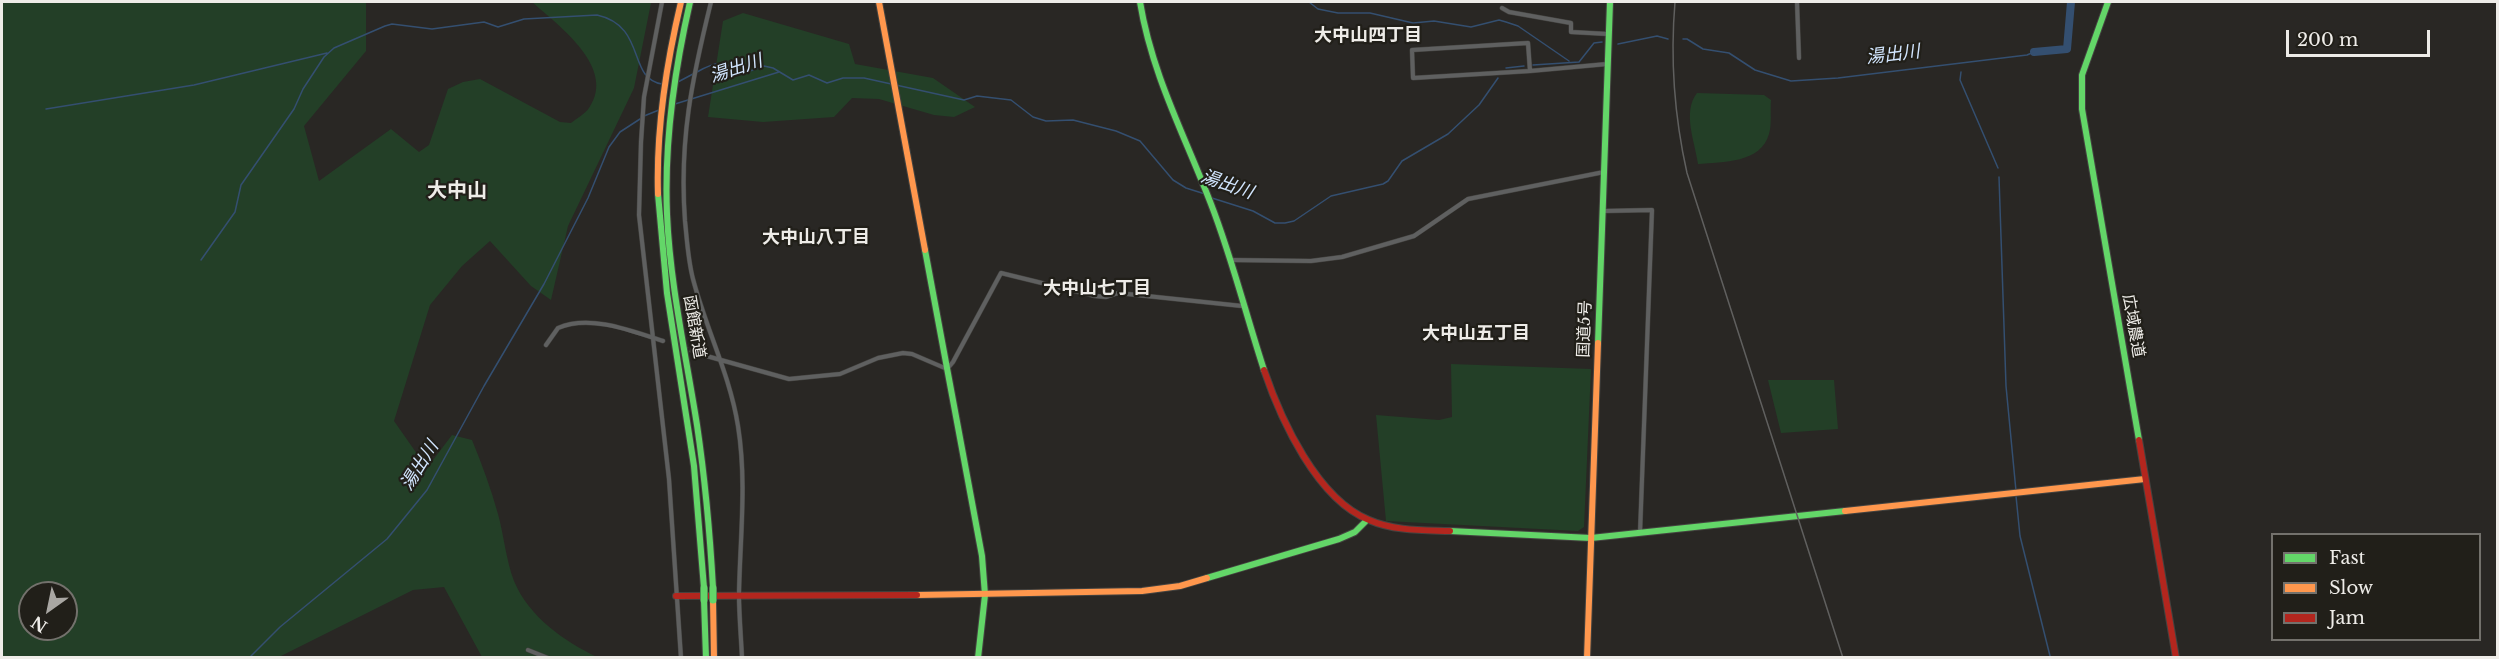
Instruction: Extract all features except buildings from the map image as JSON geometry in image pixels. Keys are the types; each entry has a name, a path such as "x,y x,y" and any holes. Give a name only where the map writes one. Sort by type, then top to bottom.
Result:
{"main road":[{"name":"函館新道","path":"681,2 671,47 660,129 658,185 661,243 694,464 704,588 709,600 714,657"},
{"name":"函館新道","path":"690,2 679,48 668,131 667,212 672,273 702,463 713,588 709,600 706,657"},
{"path":"879,2 982,556 985,595 978,657"},
{"path":"1140,2 1145,30 1162,89 1210,202 1262,365 1297,446 1333,495 1345,507 1367,520 1385,526 1408,529 1591,538 2145,479"},
{"name":"国道5号","path":"1587,657 1610,2"},
{"name":"広域農道","path":"2108,2 2085,61 2081,82 2081,101 2176,657"},
{"path":"676,596 985,595 1165,589 1328,543 1350,535 1363,526 1367,520"}],"street":[{"path":"662,2 651,50 642,120 639,215 669,479 681,657"},
{"path":"711,2 687,109 683,159 689,261 705,320 722,360 735,407 741,444 739,594 742,657"},
{"path":"1797,2 1799,58"},
{"path":"1502,8 1509,12 1571,23 1570,32 1609,34"},
{"path":"1530,71 1528,43 1412,50 1413,78 1530,71 1607,64"},
{"path":"1229,260 1311,261 1342,256 1414,236 1468,199 1604,172"},
{"path":"1603,211 1652,210 1640,533"},
{"path":"703,355 789,379 840,374 878,358 903,352 947,369 1001,273 1095,296 1106,297 1118,293 1242,306"},
{"path":"546,345 558,328 582,323 607,326 663,341"},
{"path":"528,650 548,657"}],"green space":[{"path":"2,2 366,2 366,51 304,126 319,181 391,129 419,152 429,145 448,89 463,82 480,79 560,122 571,123 589,108 596,93 596,78 581,49 532,2 651,3 634,88 568,226 551,300 531,286 490,241 462,266 430,305 394,421 427,468 452,435 472,440 500,522 511,573 521,594 538,617 560,635 597,657 482,657 444,587 413,590 279,657 2,657"},
{"path":"743,13 849,44 855,64 933,78 975,107 954,117 934,115 879,99 852,98 834,117 763,122 708,117 723,21"},
{"path":"1697,93 1764,95 1771,100 1770,130 1765,144 1750,156 1740,159 1698,164 1690,118 1690,109"},
{"path":"1451,364 1591,369 1584,527 1578,531 1386,521 1376,415 1439,420 1452,417"},
{"path":"1768,380 1834,380 1838,429 1781,433"}],"waterway":[{"path":"1309,2 1318,9 1338,13 1370,13 1413,23 1434,21 1471,27 1499,20 1518,26 1569,61"},
{"name":"湯出川","path":"2034,52 2067,49 2071,2"},
{"path":"201,260 235,212 241,185 294,109 303,89 324,57 334,48 385,26 392,24 432,29 484,22 498,27 524,19 597,15 613,21 623,30 630,40 644,73 651,80 662,84"},
{"name":"湯出川","path":"1618,44 1657,36 1668,39"},
{"name":"湯出川","path":"1683,39 1703,49 1729,53 1755,70 1791,81 1838,78 2027,55 2034,52"},
{"name":"湯出川","path":"1533,65 1579,62 1594,43 1602,42"},
{"path":"46,109 194,85 327,53"},
{"name":"湯出川","path":"697,72 716,64 725,64 744,73 764,66 773,68 793,80 809,75 827,83 843,78 864,78 964,100 977,96 1011,100 1033,117 1046,121 1073,120 1116,131 1140,141 1173,180 1186,188 1205,194"},
{"name":"湯出川","path":"1506,68 1524,66"},
{"name":"湯出川","path":"675,104 779,72"},
{"path":"1961,72 1960,80 1998,168"},
{"path":"676,83 693,74"},
{"name":"湯出川","path":"1212,198 1253,211 1275,223 1285,223 1294,221 1331,196 1383,184 1388,181 1402,161 1448,134 1479,105 1498,78"},
{"name":"湯出川","path":"644,116 659,110"},
{"name":"湯出川","path":"249,658 280,627 387,539 427,490 544,284 588,198 609,147 620,132 640,119"},
{"path":"1999,177 2006,386 2016,491"},
{"path":"2016,496 2020,536 2050,656"}],"tunnel":[{"path":"684,348 703,355"}],"railway":[{"path":"1675,2 1674,88 1687,173 1843,658"}],"traffic: fast":[{"path":"690,2 671,107 667,160 667,214 675,294 697,425 709,527 713,588"},
{"path":"1140,2 1152,55 1219,224 1264,370"},
{"path":"1598,343 1610,2"},
{"path":"2108,2 2082,75 2082,109 2139,440"},
{"path":"658,194 667,293 694,466 704,588"},
{"path":"925,250 982,556 985,595 978,658"},
{"path":"1450,531 1591,538 1845,511"},
{"path":"1207,578 1339,539 1355,532 1367,520"},
{"path":"704,588 704,600"},
{"path":"713,588 713,600"},
{"path":"704,600 706,658"}],"traffic: slow":[{"path":"658,194 663,97 681,2"},
{"path":"879,2 925,250"},
{"path":"1587,658 1598,343"},
{"path":"1845,511 2145,479"},
{"path":"917,595 1142,591 1180,586 1207,578"},
{"path":"713,600 714,658"}],"traffic: jam":[{"path":"1264,370 1280,412 1303,456 1333,495 1350,510 1369,520 1388,526 1450,531"},
{"path":"2139,440 2176,658"},
{"path":"676,596 917,595"}],"district":[{"name":"大中山四丁目","path":"1368,36"},
{"name":"大中山","path":"457,191"},
{"name":"大中山八丁目","path":"816,238"},
{"name":"大中山七丁目","path":"1097,289"},
{"name":"大中山五丁目","path":"1476,334"}]}
